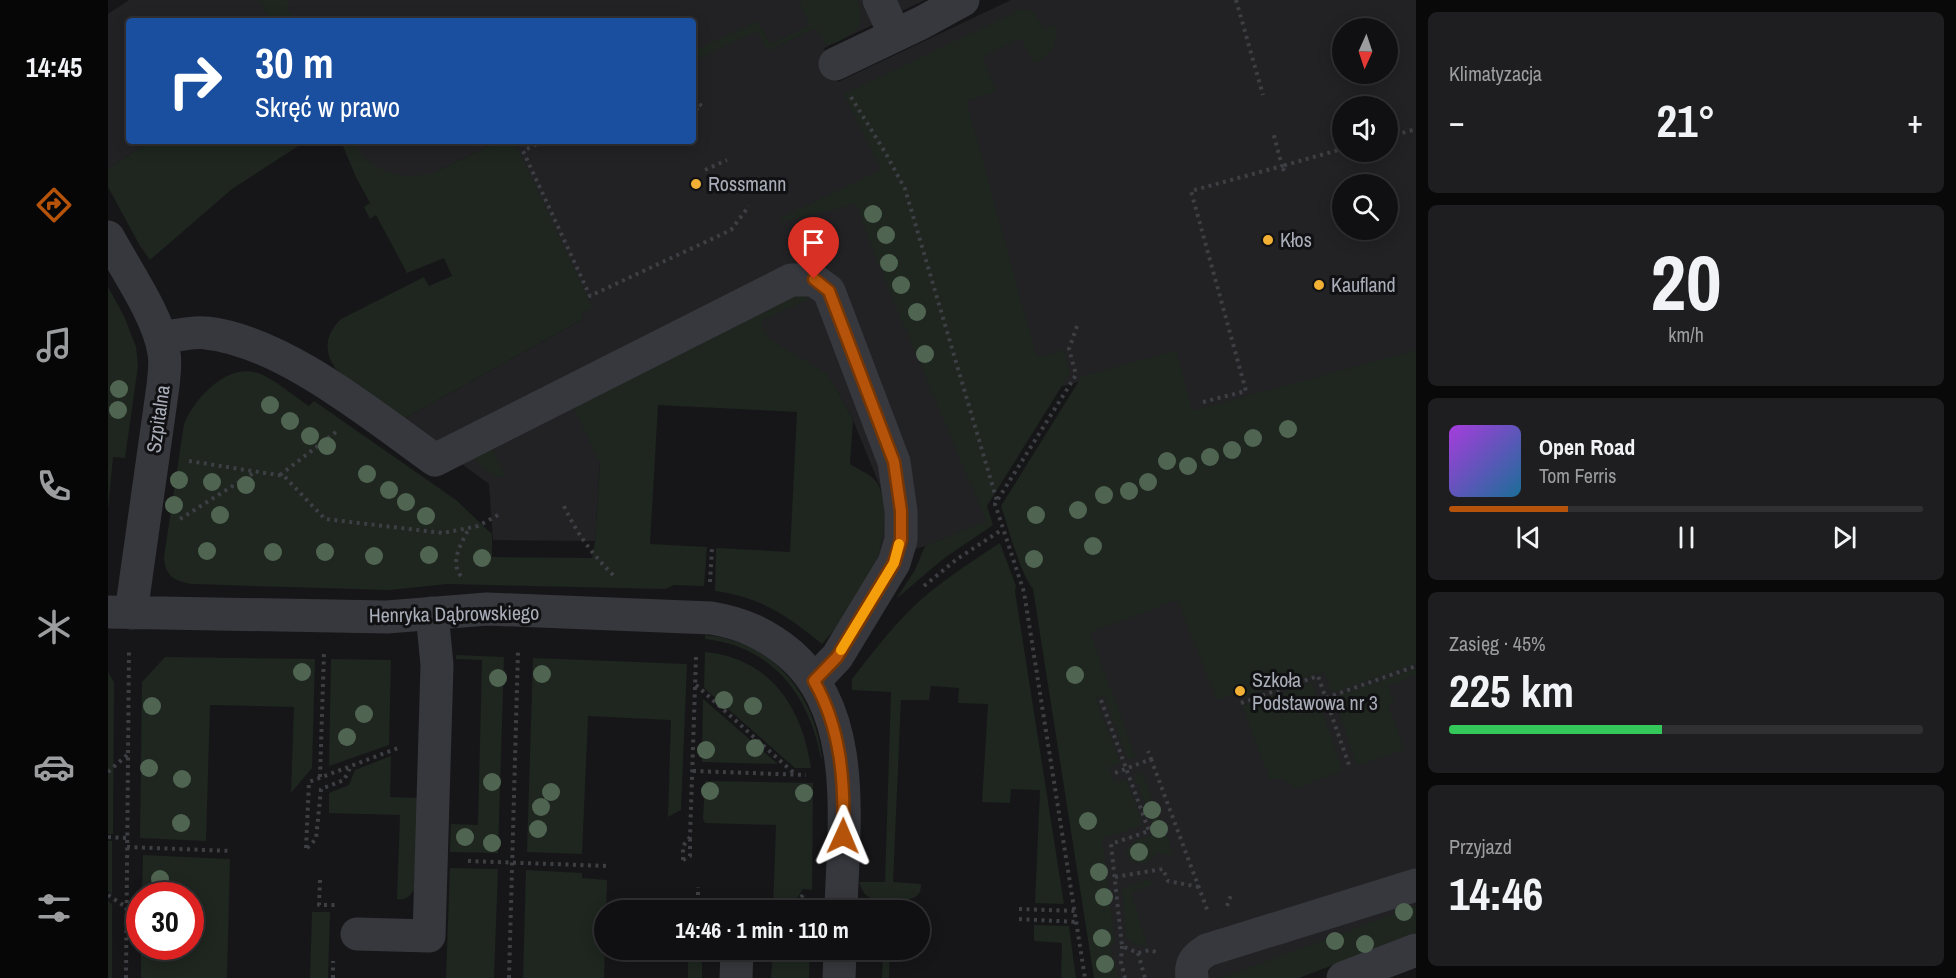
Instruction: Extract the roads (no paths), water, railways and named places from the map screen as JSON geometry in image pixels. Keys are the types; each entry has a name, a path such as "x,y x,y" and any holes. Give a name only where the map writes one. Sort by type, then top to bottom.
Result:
{"street":[{"path":"879,0 895,35"},
{"path":"835,64 963,0"},
{"name":"Szpitalna","path":"108,237 149,311 161,338 165,366 120,613"},
{"path":"161,338 203,332 228,336 254,345 285,359 366,411 435,460 791,280 814,279 829,291 894,462 901,511 901,540 894,563 837,657 814,681"},
{"name":"Henryka Dąbrowskiego","path":"120,613 387,617 487,609 673,616 724,620 747,626 768,637 798,661 814,681 830,712 842,776 844,816 841,900"},
{"path":"346,924 429,936 437,649 432,613"},
{"path":"1191,972 1197,956 1207,950 1416,885"},
{"path":"1344,978 1416,950"},
{"path":"839,978 840,960"}],"place":[{"name":"Rossmann","path":"696,184"},
{"name":"Kłos","path":"1268,240"},
{"name":"Kaufland","path":"1319,285"},
{"name":"Szkoła Podstawowa nr 3","path":"1240,691"}]}
